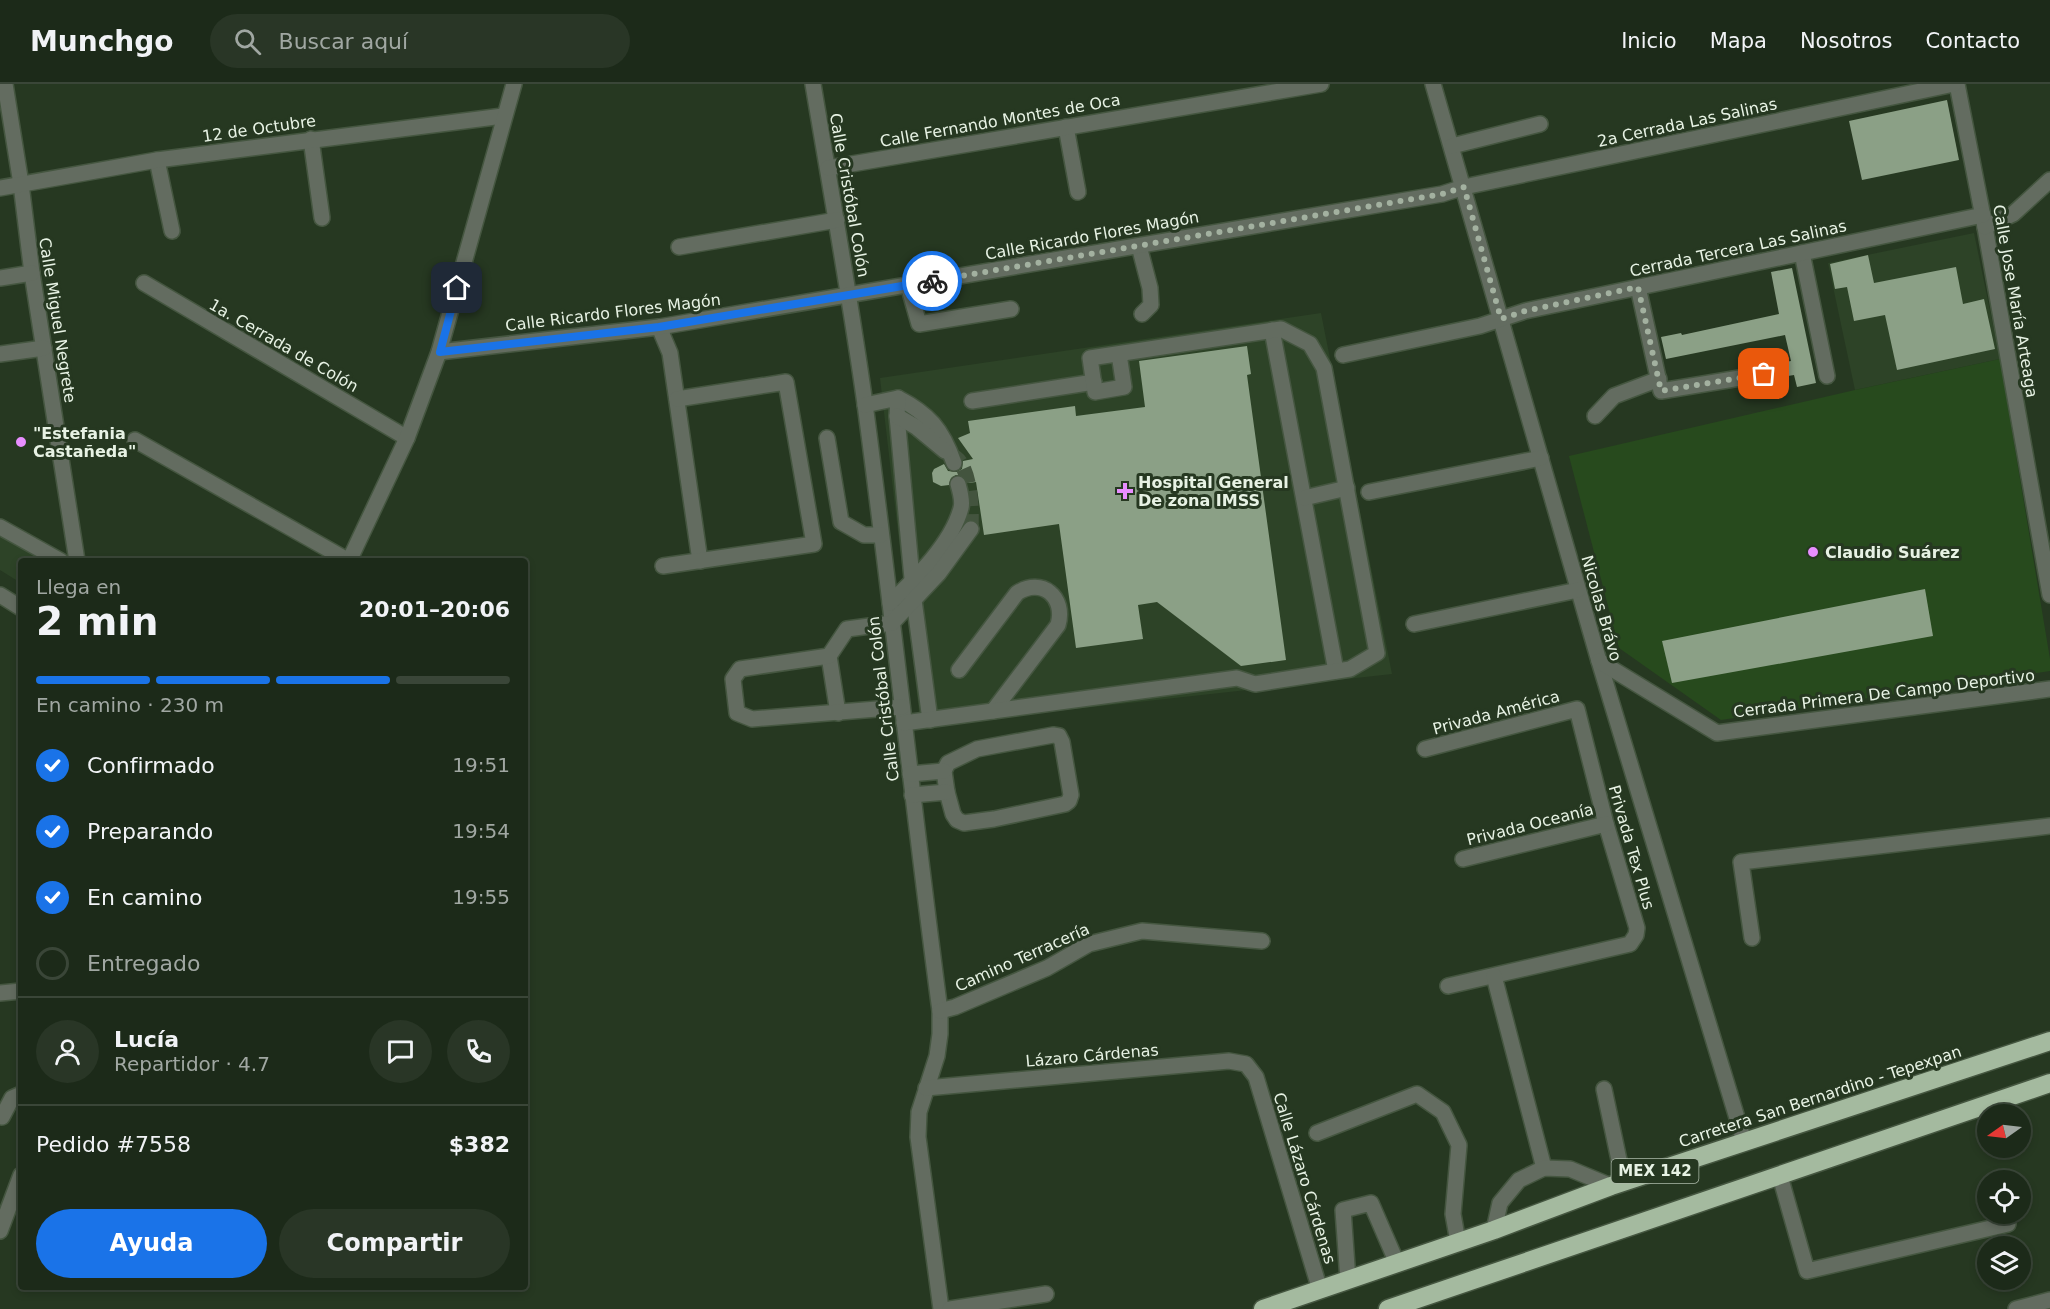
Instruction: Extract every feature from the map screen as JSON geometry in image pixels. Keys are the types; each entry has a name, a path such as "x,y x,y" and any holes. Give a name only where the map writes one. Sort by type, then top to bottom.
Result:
{"highway":[{"name":"Carretera San Bernardino - Tepexpan","path":"1263,1309 1744,1141 2050,1041"},
{"name":"MEX 142","path":"1388,1309 2050,1083"}],"street":[{"path":"350,558 407,438 440,352 514,84"},
{"name":"Calle Cristóbal Colón","path":"813,84 837,220 865,405 940,1011 937,1056 920,1112 918,1137 941,1309"},
{"name":"Calle Fernando Montes de Oca","path":"828,168 1321,84"},
{"name":"Nicolas Brávo","path":"1433,84 1578,590 1744,1141"},
{"name":"2a Cerrada Las Salinas","path":"1464,187 1956,84"},
{"name":"Calle Jose María Arteaga","path":"1956,84 2044,534 2050,595"},
{"name":"Calle Miguel Negrete","path":"4,90 21,184 32,273 77,558"},
{"name":"12 de Octubre","path":"0,188 157,160 504,116"},
{"path":"1452,146 1540,124"},
{"path":"1066,127 1078,192"},
{"path":"311,139 322,218"},
{"path":"157,160 172,231"},
{"name":"Cerrada Tercera Las Salinas","path":"1343,355 1480,326 1525,311 1638,287 1802,253 2013,214 2050,180"},
{"name":"Calle Ricardo Flores Magón","path":"440,352 659,327 1442,194 1464,187"},
{"path":"680,247 837,220"},
{"path":"1139,246 1150,288 1151,304 1142,314"},
{"path":"1802,253 1827,376"},
{"path":"0,278 32,273"},
{"name":"1a. Cerrada de Colón","path":"144,283 407,438"},
{"path":"908,285 919,324 1011,309"},
{"path":"1638,287 1661,391 1764,374"},
{"path":"659,327 670,353 700,561"},
{"path":"904,723 1237,678 1255,684 1350,669 1377,653 1324,368 1310,344 1281,329 1090,358 1095,392 1124,387 1119,354"},
{"path":"1272,330 1336,671"},
{"path":"0,354 44,348"},
{"path":"1594,416 1614,396 1659,379"},
{"path":"663,566 814,543 786,382 676,399"},
{"path":"972,401 1094,382"},
{"path":"898,398 897,416 914,600 930,720"},
{"path":"865,405 898,398 917,408 935,423 947,444 949,457 916,427 897,416"},
{"path":"827,438 841,522 864,535 881,535"},
{"path":"135,440 344,558"},
{"path":"1369,492 1541,458"},
{"path":"838,713 829,656 847,629 892,622 914,600 933,568 962,506 958,484"},
{"path":"1304,498 1347,488"},
{"path":"0,527 56,558"},
{"path":"890,603 913,581 933,568 971,529"},
{"path":"959,670 1017,594 1030,587 1038,588 1045,590 1056,599 1060,612 1058,625 993,711"},
{"path":"1414,624 1578,590"},
{"path":"0,595 18,606"},
{"path":"829,656 740,669 733,679 737,713 752,719 902,707"},
{"name":"Cerrada Primera De Campo Deportivo","path":"1599,661 1717,733 2050,689"},
{"name":"Privada América","path":"1425,749 1577,709"},
{"name":"Privada Tex Plus","path":"1494,976 1630,944 1637,928 1606,824 1577,709"},
{"path":"1053,735 1059,736 1071,795 1065,804 964,823 957,820 953,814 944,771 948,763 976,749 1053,735"},
{"path":"910,774 944,771"},
{"path":"912,795 947,792"},
{"name":"Privada Oceanía","path":"1463,860 1606,824"},
{"path":"1752,938 1742,862 2050,826"},
{"name":"Camino Terracería","path":"940,1011 955,1007 1047,968 1089,944 1142,931 1262,941"},
{"path":"1448,986 1494,976 1544,1168"},
{"path":"0,993 18,991"},
{"name":"Lázaro Cárdenas","path":"926,1088 1229,1061 1246,1064 1256,1077"},
{"name":"Calle Lázaro Cárdenas","path":"1256,1077 1320,1290"},
{"path":"1494,1230 1500,1203 1519,1180 1544,1168 1570,1169 1618,1184 1619,1160 1604,1089"},
{"path":"1317,1133 1418,1094 1443,1112 1459,1145 1453,1214 1458,1242"},
{"path":"2,1117 12,1098 18,1095"},
{"path":"1780,1176 1807,1271 2008,1224"},
{"path":"0,1231 18,1182"},
{"path":"1348,1280 1343,1210 1371,1203 1397,1263"},
{"path":"950,1309 1046,1294"},
{"path":"2016,1309 2050,1300"}],"shaded area":[{"path":"1974,233 2000,359 1855,390 1828,263"},
{"name":"Hospital General De zona IMSS","path":"1321,313 1392,674 1020,715 921,729 880,378"},
{"name":"Claudio Suárez","path":"2000,359 2050,659 2050,671 1721,720 1619,648 1569,456"},
{"path":"0,534 42,558 18,558 18,581 0,570"}],"building":[{"path":"1947,100 1959,160 1862,180 1849,121"},
{"path":"1868,255 1874,283 1956,267 1963,304 1984,299 1995,349 1897,370 1885,315 1854,321 1847,287 1835,289 1830,264"},
{"path":"1792,268 1816,383 1797,387 1794,375 1788,376 1785,362 1791,361 1785,335 1666,359 1661,337 1681,333 1682,335 1779,314 1771,272"},
{"path":"1247,346 1251,374 1247,375 1286,660 1241,666 1157,602 1138,605 1143,639 1076,648 1059,524 984,535 976,482 968,483 964,477 956,475 951,478 949,485 941,486 933,482 934,469 944,464 948,471 957,472 962,469 963,461 973,459 958,438 970,433 968,421 1075,406 1076,416 1145,407 1139,361"},
{"path":"1925,589 1933,636 1672,683 1662,641"}],"tunnel":[{"path":"948,453 959,461 969,485 971,529"}],"way so far":[{"path":"932,281 1442,194 1464,187 1501,319 1525,311 1638,287 1661,391 1764,374"}],"place":[{"name":"\"Estefania Castañeda\"","path":"21,442"},
{"name":"Hospital General De zona IMSS","path":"1125,491"},
{"name":"Claudio Suárez","path":"1813,552"}],"route":[{"path":"457,288 440,352 659,327 932,281"}]}
